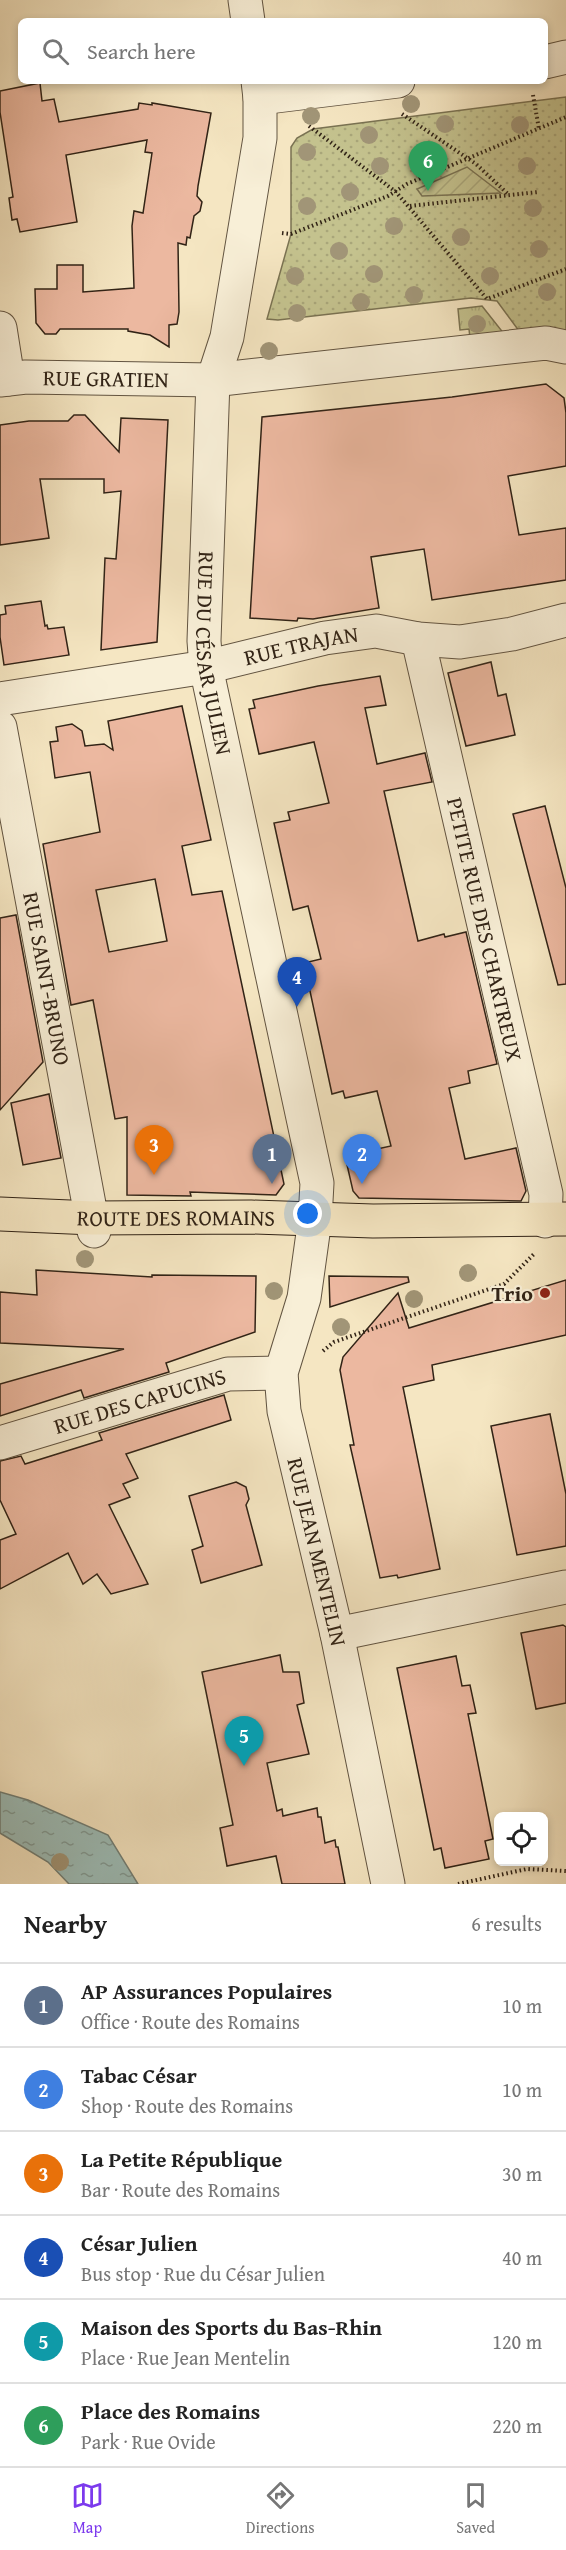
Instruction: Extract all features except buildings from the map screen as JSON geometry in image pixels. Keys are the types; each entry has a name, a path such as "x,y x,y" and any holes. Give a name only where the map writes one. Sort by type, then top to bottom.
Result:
{"main road":[{"name":"ROUTE DES ROMAINS","path":"0,1214 93,1225 315,1219 556,1220"}],"street":[{"path":"245,0 248,18"},
{"path":"548,61 566,57"},
{"path":"259,90 352,84"},
{"name":"RUE DU CÉSAR JULIEN","path":"259,90 260,138 227,338 213,380 204,640 206,667 316,1183 315,1219"},
{"path":"0,328 4,379"},
{"name":"RUE GRATIEN","path":"4,379 213,380 546,343 566,347"},
{"name":"RUE TRAJAN","path":"0,699 206,667 326,638 376,631 418,639 460,642 512,634 566,620"},
{"name":"PETITE RUE DES CHARTREUX","path":"418,639 546,1194 556,1220"},
{"name":"RUE SAINT-BRUNO","path":"0,727 93,1225"},
{"name":"RUE JEAN MENTELIN","path":"315,1219 304,1298 281,1373 284,1411 337,1634 388,1884"},
{"name":"RUE DES CAPUCINS","path":"0,1443 228,1374 281,1373"},
{"path":"337,1634 566,1587"}],"path":[{"path":"533,95 539,129"},
{"path":"402,113 467,158 509,195"},
{"path":"282,233 291,234 396,192 407,184 566,117"},
{"path":"309,126 396,192 487,299 566,269"},
{"path":"410,206 538,192"},
{"path":"318,1355 334,1342 504,1284 542,1246 556,1220"},
{"path":"458,1884 527,1869 566,1871"}],"green space":[{"path":"566,97 566,334 522,335 497,301 471,298 278,320 267,319 291,234 291,147 297,138 313,129"},
{"path":"467,167 501,193 422,196 417,189"},
{"path":"482,306 505,335 470,338 469,329 460,330 458,309"}],"water":[{"path":"0,1792 28,1800 108,1835 138,1884 69,1884 48,1862 0,1833"}],"place":[{"name":"Place des Romains","path":"428,191"},
{"name":"César Julien","path":"297,1007"},
{"name":"La Petite République","path":"154,1175"},
{"name":"AP Assurances Populaires","path":"272,1184"},
{"name":"Tabac César","path":"362,1184"},
{"name":"Trio","path":"545,1293"},
{"name":"Maison des Sports du Bas-Rhin","path":"244,1766"}]}
